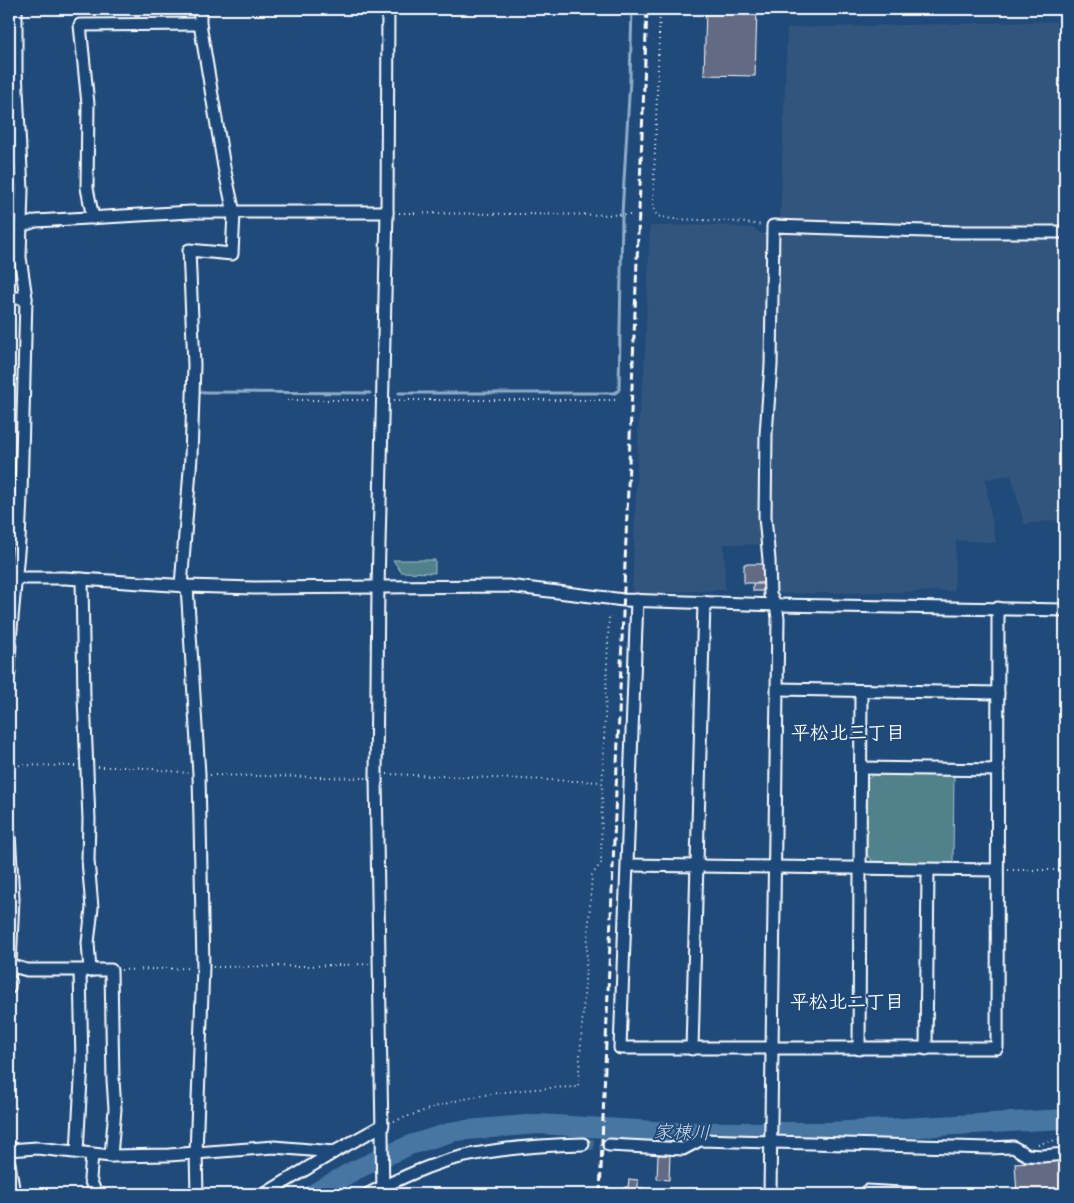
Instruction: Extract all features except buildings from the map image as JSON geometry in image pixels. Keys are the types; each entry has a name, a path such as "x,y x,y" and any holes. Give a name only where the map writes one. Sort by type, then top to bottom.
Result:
{"street":[{"path":"9,673 12,577 19,541 26,298 20,257 22,190 13,31 16,9"},
{"path":"197,1194 196,1153 203,967 199,774 184,586 194,365 189,250 232,254 234,213 224,167 200,24 200,9"},
{"path":"383,1188 376,778 388,9"},
{"path":"93,218 87,188 88,104 80,25 200,24"},
{"path":"21,226 36,221 191,212 386,212"},
{"path":"770,1194 778,689 778,618 776,605 770,595 766,517 766,434 771,365 773,226 956,232 1065,232"},
{"path":"9,298 26,298"},
{"path":"12,577 82,579 184,586 378,588 508,586 637,600 776,605 1065,610"},
{"path":"77,1152 85,971 92,908 88,860 89,819 82,579"},
{"path":"637,600 620,1048 996,1048 998,608"},
{"path":"692,1049 704,602"},
{"path":"778,689 998,693"},
{"path":"859,1049 862,692"},
{"path":"862,768 998,770"},
{"path":"9,834 13,898 9,988"},
{"path":"628,865 996,870"},
{"path":"926,1049 928,870"},
{"path":"9,965 27,970 111,970 113,1080 116,1108 111,1156"},
{"path":"265,1194 334,1152 383,1129"},
{"path":"609,1145 682,1149 700,1140 771,1140 990,1148 1013,1147 1027,1155 1065,1154"},
{"path":"368,1194 459,1157 546,1145 583,1144"},
{"path":"9,1150 37,1148 111,1156 169,1155 274,1147 334,1152"},
{"path":"92,1154 90,1179 96,1194"},
{"path":"9,1163 14,1194"},
{"path":"864,1194 867,1191 918,1194"}],"path":[{"path":"660,9 653,207 657,216 672,219 729,221 773,226"},
{"path":"386,212 634,215"},
{"path":"287,400 619,400"},
{"path":"383,1129 459,1100 544,1088 578,1087 592,875 601,863 602,782 609,615"},
{"path":"376,778 386,774 602,782"},
{"path":"996,870 1065,870"},
{"path":"111,970 380,964"},
{"path":"1036,1144 1065,1138"}],"shaded area":[{"path":"1065,21 1065,519 1024,524 1011,475 985,479 996,543 956,540 954,591 778,594 768,518 769,434 780,221 787,28"},
{"path":"714,225 752,228 766,236 765,545 724,544 725,590 632,594 639,413 644,374 650,226"}],"green space":[{"path":"393,560 435,560 435,573 401,572"},
{"path":"876,773 954,775 953,864 873,862 867,854 867,779"}],"waterway":[{"path":"399,393 615,393 619,390 622,214 632,9"},
{"path":"199,392 370,393"},
{"name":"家棟川","path":"313,1194 353,1171 410,1145 455,1131 538,1124 672,1132 830,1132 1065,1119"}],"tunnel":[{"path":"583,1144 609,1145"}],"railway":[{"path":"600,1194 647,9"}],"district":[{"name":"平松北三丁目","path":"848,731"},
{"name":"平松北二丁目","path":"847,1000"}]}
